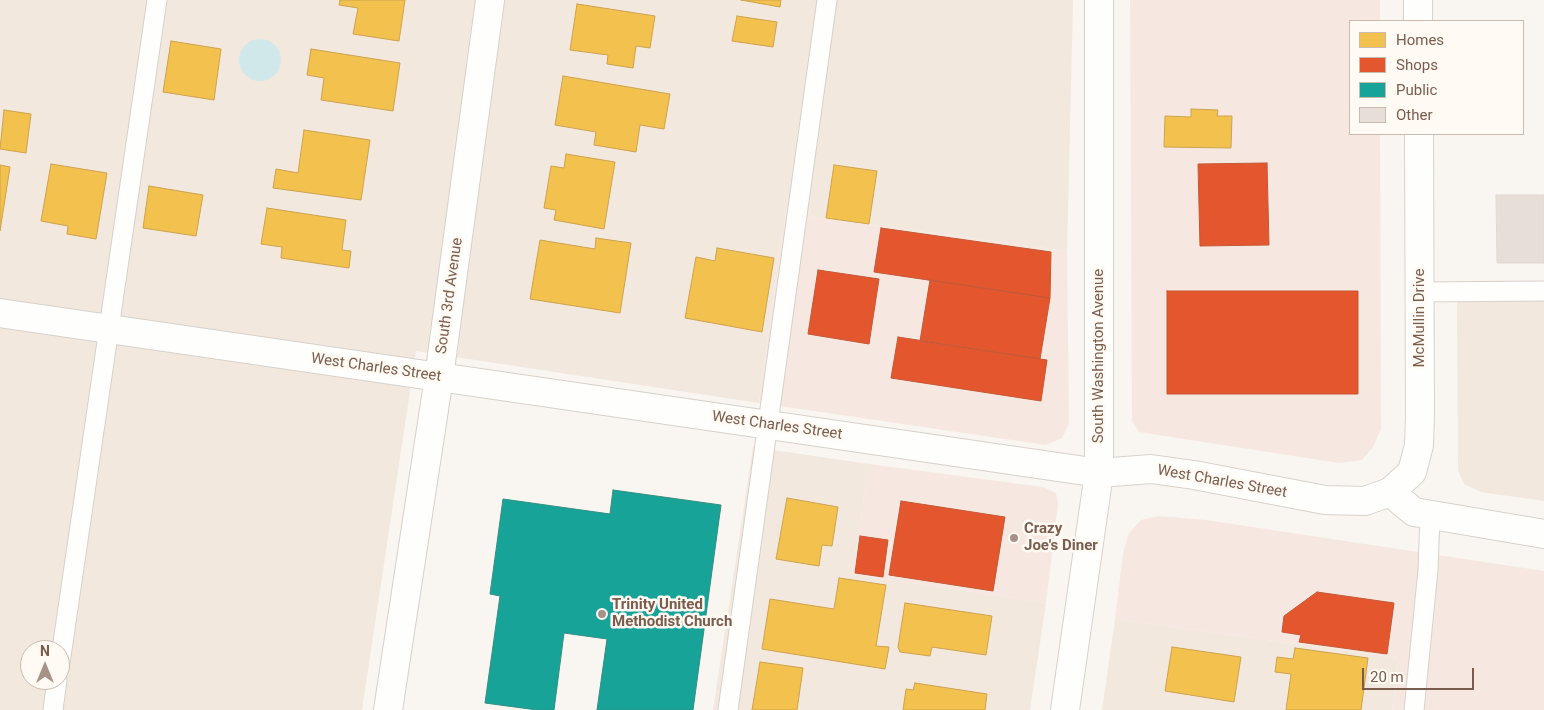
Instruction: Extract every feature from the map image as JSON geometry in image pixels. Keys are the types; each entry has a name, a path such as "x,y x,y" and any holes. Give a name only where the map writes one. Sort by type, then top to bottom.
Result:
{"street":[{"name":"South 3rd Avenue","path":"388,710 439,377 490,0"},
{"name":"South Washington Avenue","path":"1065,710 1099,473 1099,0"},
{"path":"1418,0 1418,20"},
{"name":"McMullin Drive","path":"1390,492 1412,472 1419,445 1419,135"},
{"name":"West Charles Street","path":"0,313 1099,473 1151,469 1194,475 1325,500 1365,501 1390,492"},
{"path":"1390,492 1414,512 1544,534"}],"lane":[{"path":"63,640 157,0"},
{"path":"728,710 827,0"},
{"path":"1420,292 1544,291"},
{"path":"1414,710 1428,570 1430,515"},
{"path":"53,710 56,690"}],"shaded area":[{"path":"0,0 1073,0 1067,251 784,213 759,403 416,351 362,710 0,710"},
{"path":"1130,0 1380,0 1380,20 1349,20 1349,135 1380,135 1381,429 1373,447 1362,460 1339,463 1139,432 1132,421"},
{"path":"784,213 1067,251 1069,424 1062,438 1046,445 759,403"},
{"path":"1457,300 1544,301 1544,501 1481,492 1464,484 1458,470"},
{"path":"753,447 869,464 852,574 1046,603 1030,710 713,710"},
{"path":"869,464 1043,487 1056,493 1058,504 1046,603 852,574"},
{"path":"1158,516 1206,520 1544,571 1544,710 1392,710 1399,658 1115,619 1123,553 1129,533 1141,520"},
{"path":"1115,619 1399,658 1392,710 1102,710"}],"water":[{"path":"260,39 275,45 281,60 275,75 260,81 245,75 239,60 245,45"}],"building: Homes":[{"path":"340,0 405,0 399,41 353,34 358,8 339,5"},
{"path":"741,0 781,0 780,7"},
{"path":"577,4 655,16 650,48 636,46 633,68 607,64 608,55 570,50"},
{"path":"737,16 777,22 773,47 732,41"},
{"path":"171,41 221,49 214,100 163,92"},
{"path":"311,49 400,63 393,111 321,100 324,78 307,75"},
{"path":"563,76 670,94 664,129 640,125 636,152 594,145 596,132 555,125"},
{"path":"1191,109 1218,110 1217,116 1232,116 1231,148 1164,147 1165,116 1191,117"},
{"path":"4,110 31,114 26,153 0,149"},
{"path":"304,130 370,140 361,200 273,188 276,169 298,173"},
{"path":"566,154 615,162 604,229 554,220 556,210 544,208 551,166 564,168"},
{"path":"51,164 107,173 96,239 67,234 68,226 41,221"},
{"path":"0,165 10,167 0,231"},
{"path":"834,165 877,171 869,224 826,218"},
{"path":"149,186 203,195 196,236 143,228"},
{"path":"267,208 346,220 342,250 351,251 349,268 281,258 282,247 261,244"},
{"path":"596,238 631,243 620,313 530,299 540,240 595,249"},
{"path":"717,248 774,258 762,332 685,318 696,257 715,261"},
{"path":"787,498 838,507 832,546 822,545 819,566 776,559"},
{"path":"839,578 886,585 876,646 889,647 885,669 762,649 770,599 834,609"},
{"path":"905,603 992,616 986,655 932,647 930,656 900,652 898,647"},
{"path":"1172,647 1241,657 1234,702 1165,691"},
{"path":"1295,648 1368,658 1361,710 1286,710 1291,674 1275,672 1277,657 1293,659"},
{"path":"760,662 803,668 797,710 752,710"},
{"path":"915,683 987,694 985,710 903,710 906,689 913,690"}],"building: Shops":[{"path":"1267,163 1269,245 1200,246 1198,164"},
{"path":"881,228 1051,252 1050,298 874,272"},
{"path":"818,270 879,279 869,344 808,334"},
{"path":"930,280 1050,298 1040,359 920,341"},
{"path":"1167,291 1358,291 1358,394 1167,394"},
{"path":"898,337 1047,360 1041,401 891,378"},
{"path":"901,501 1005,517 993,591 889,575"},
{"path":"860,536 888,540 883,577 855,573"},
{"path":"1317,592 1394,603 1387,654 1299,642 1301,635 1282,632 1284,616"}],"building: Public":[{"name":"Trinity United Methodist Church","path":"613,490 721,505 693,710 597,710 607,639 564,633 554,710 537,710 485,703 500,596 490,594 503,499 610,514"}],"building: Other":[{"path":"1496,195 1544,195 1544,263 1497,263"}],"place":[{"name":"Crazy Joe's Diner","path":"1014,538"},
{"name":"Trinity United Methodist Church","path":"602,614"}]}
